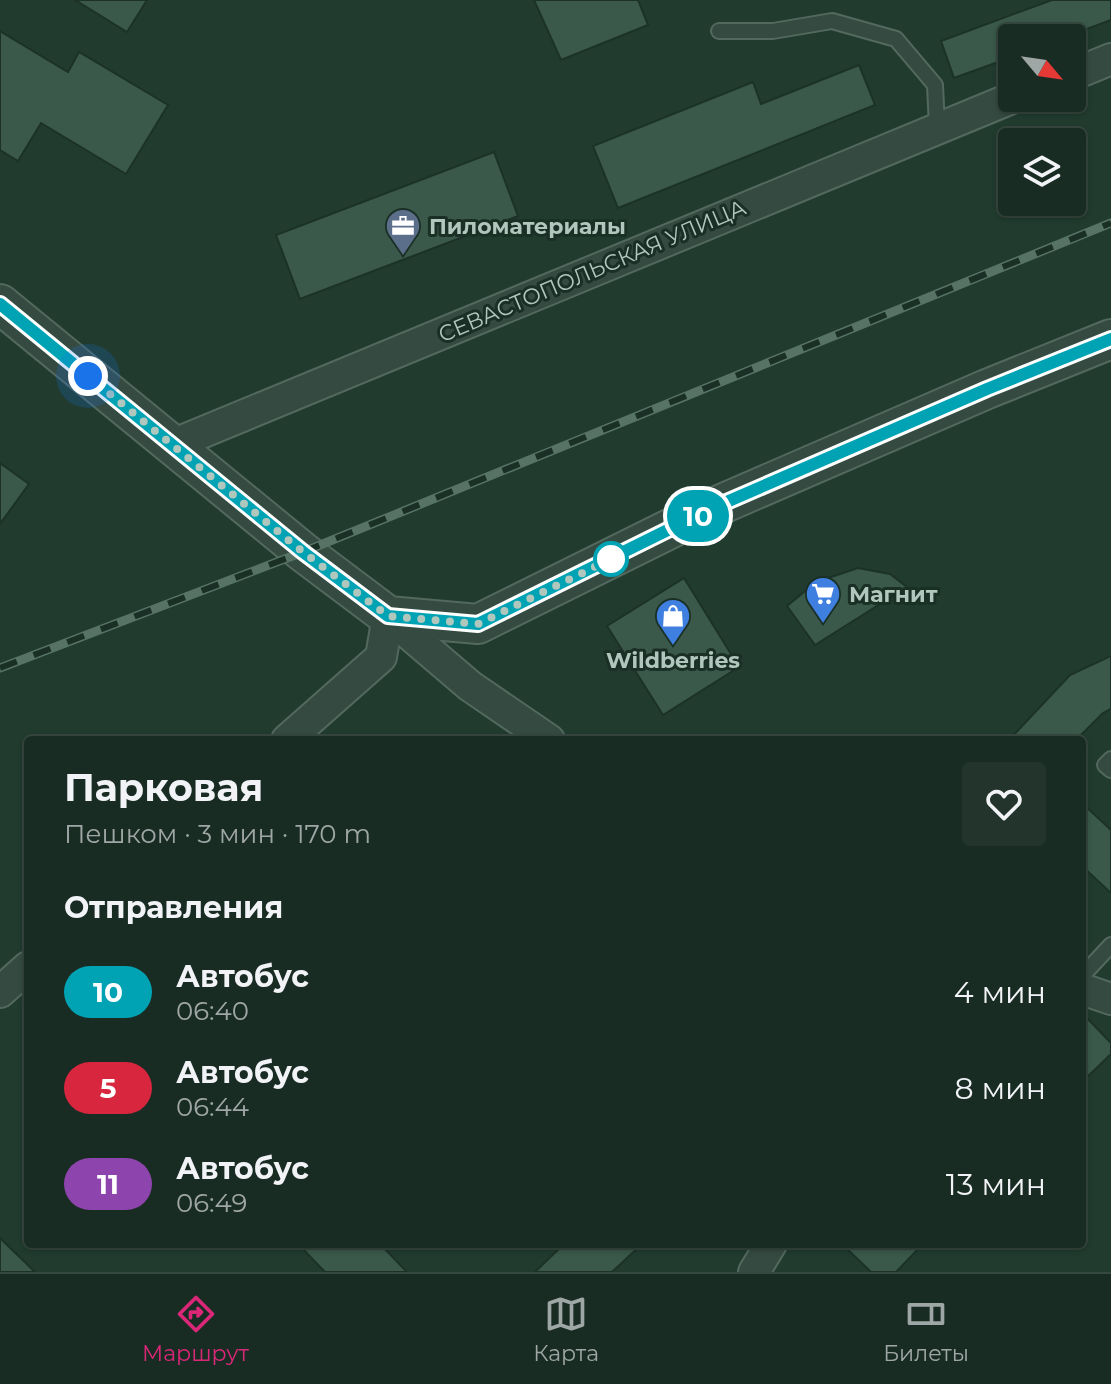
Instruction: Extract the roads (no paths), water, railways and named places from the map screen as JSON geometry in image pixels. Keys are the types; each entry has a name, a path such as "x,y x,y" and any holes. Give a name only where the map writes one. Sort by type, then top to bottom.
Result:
{"street":[{"path":"1086,69 1111,59"},
{"name":"СЕВАСТОПОЛЬСКАЯ УЛИЦА","path":"172,445 998,103"},
{"path":"0,304 303,552 388,616 470,686 543,736"},
{"path":"388,616 478,624 708,510 987,389 1111,339"},
{"path":"292,736 381,657 388,616"},
{"path":"0,992 24,971"},
{"path":"1086,990 1111,999"},
{"path":"754,1272 769,1248"}],"lane":[{"path":"719,31 773,31 832,21 896,39 935,85 937,127"},
{"path":"1111,759 1105,765 1111,770"},
{"path":"1086,972 1111,945"}],"railway":[{"path":"0,668 303,552 1111,223"}],"place":[{"name":"Пиломатериалы","path":"403,257"},
{"name":"Магнит","path":"823,625"},
{"name":"Wildberries","path":"673,647"}]}
